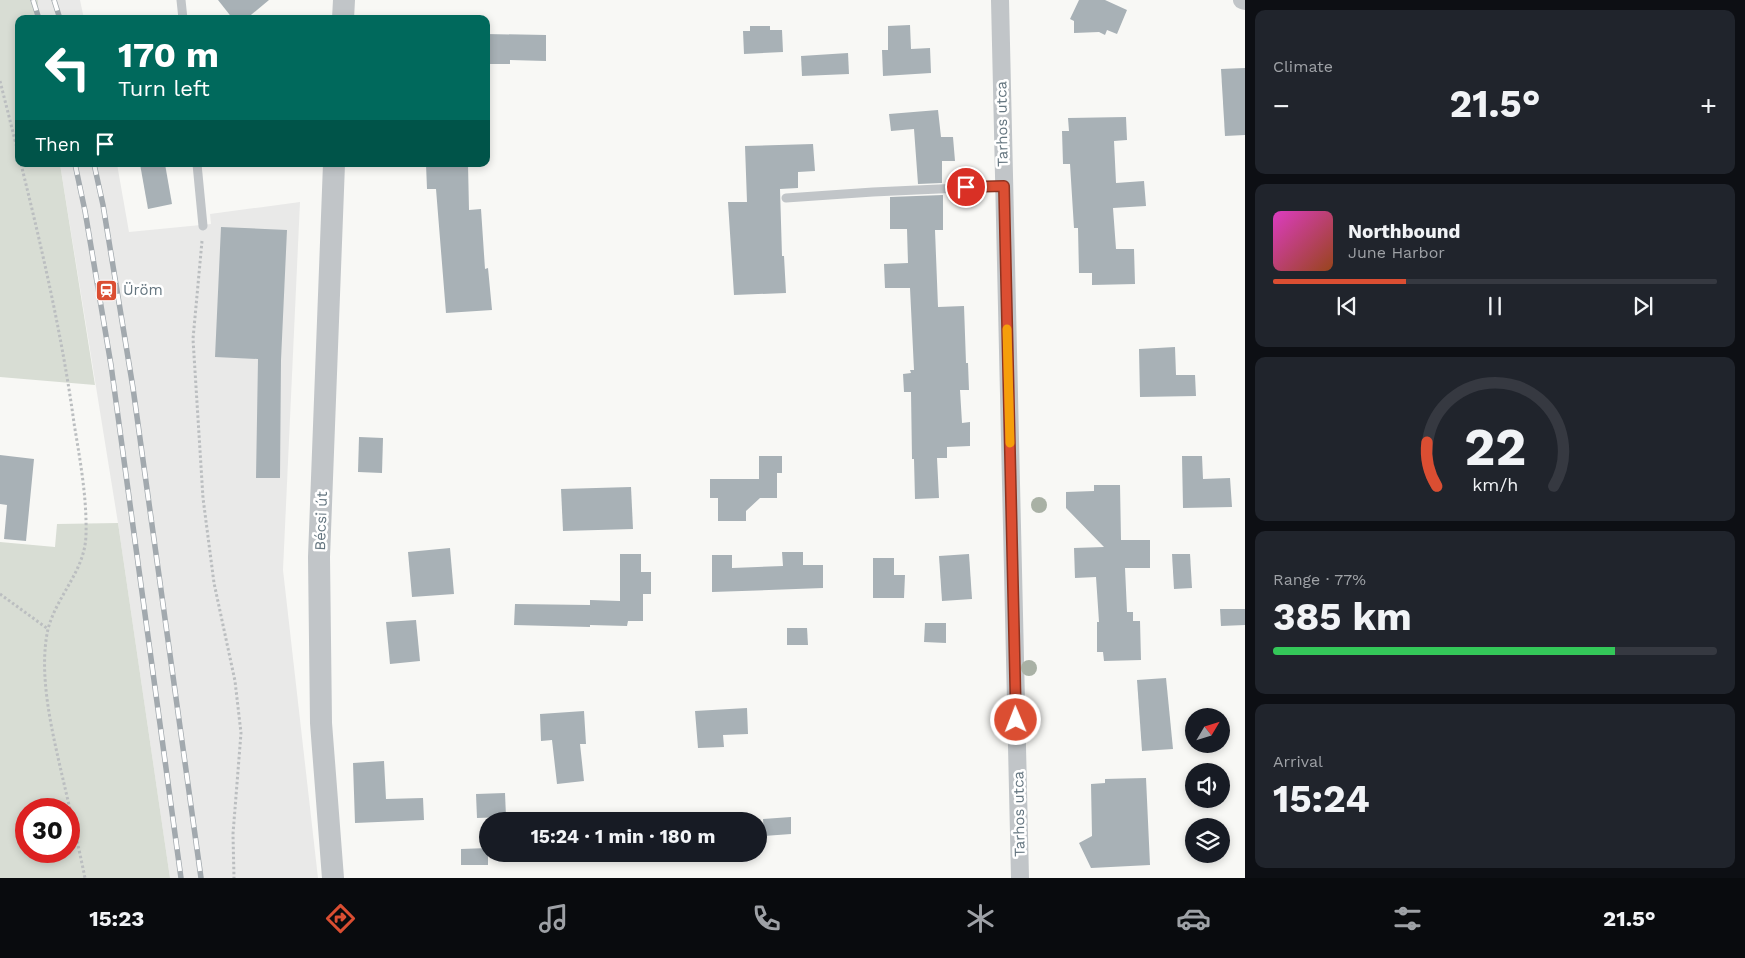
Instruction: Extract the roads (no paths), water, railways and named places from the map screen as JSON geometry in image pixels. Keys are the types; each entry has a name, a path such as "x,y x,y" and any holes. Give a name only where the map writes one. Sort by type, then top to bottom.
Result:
{"street":[{"path":"343,15 344,0"},
{"name":"Tarhos utca","path":"1000,0 1020,878"},
{"name":"Bécsi út","path":"333,878 321,723 320,557 334,167"}],"lane":[{"path":"181,0 183,15"},
{"path":"197,167 203,226"},
{"path":"786,198 1004,186"}],"railway":[{"path":"33,0 38,15"},
{"path":"54,0 59,15"},
{"path":"76,167 111,365 181,878"},
{"path":"95,167 103,205 133,388 201,878"}],"place":[{"name":"Üröm","path":"107,290"}]}
